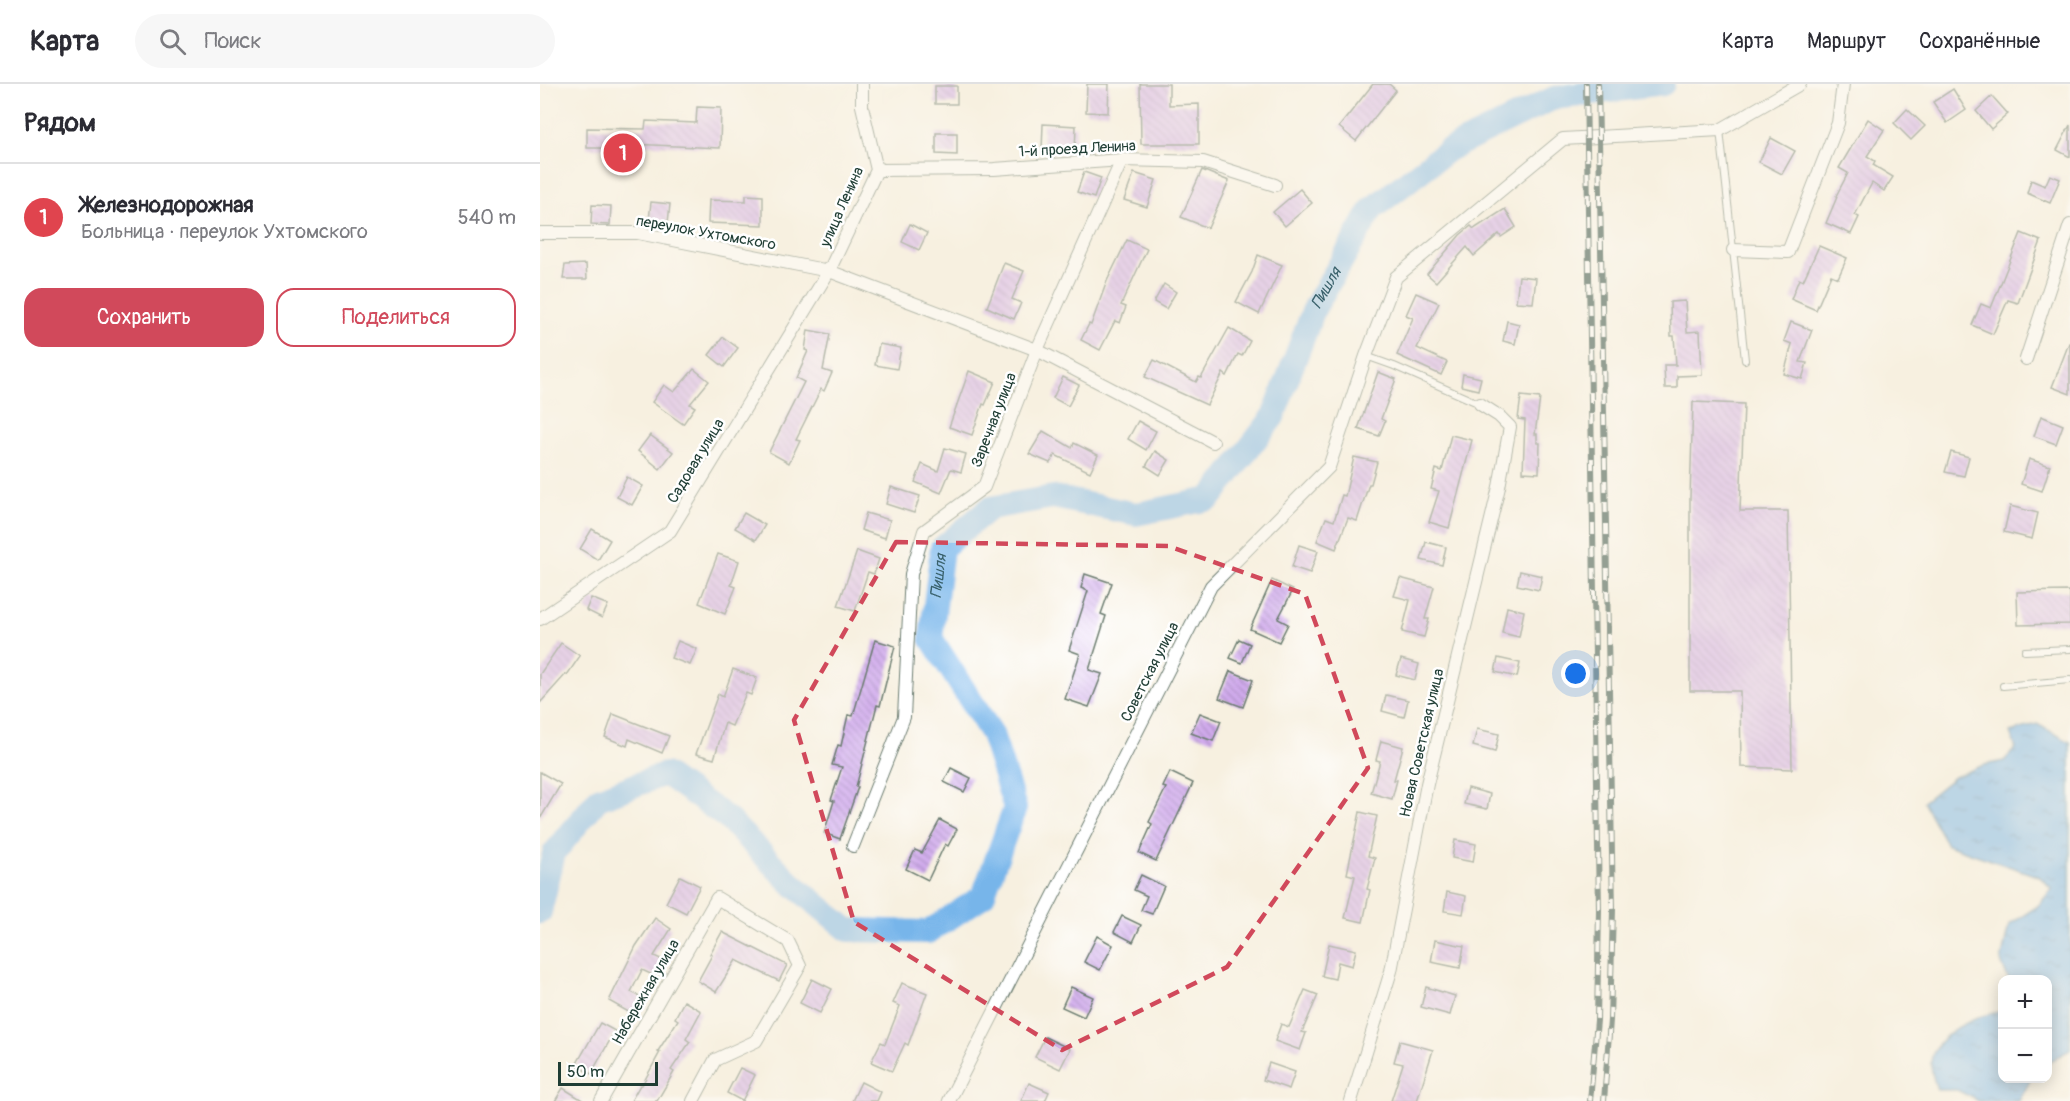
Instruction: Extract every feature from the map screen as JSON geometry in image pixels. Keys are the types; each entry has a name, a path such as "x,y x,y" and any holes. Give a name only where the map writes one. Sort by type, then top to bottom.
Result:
{"street":[{"name":"улица Ленина","path":"829,272 877,170 862,106 862,84"},
{"path":"1719,130 1800,84"},
{"path":"1733,250 1788,252 1838,123 1844,84"},
{"name":"Советская улица","path":"949,1101 1211,586 1329,467 1366,356 1396,277 1563,139 1719,130"},
{"name":"1-й проезд Ленина","path":"877,170 994,169 1122,160 1203,162 1275,185"},
{"name":"Заречная улица","path":"853,846 904,717 910,574 924,531 984,488 1037,350 1122,160"},
{"path":"2026,359 2070,225"},
{"name":"переулок Ухтомского","path":"540,233 638,233 829,272 1037,350 1213,442"},
{"name":"Садовая улица","path":"540,619 670,531 829,272"},
{"name":"Новая Советская улица","path":"1351,1101 1391,971 1427,784 1496,498 1510,427 1499,416 1480,404"},
{"name":"Набережная улица","path":"601,1101 717,898 788,941 800,966 756,1041 715,1060 693,1101"}],"lane":[{"path":"1719,130 1745,360"},
{"path":"1366,356 1480,404"},
{"path":"2025,651 2070,649"},
{"path":"2003,686 2070,680"}],"highlighted area":[{"path":"896,542 1168,546 1305,594 1368,768 1227,967 1062,1050 854,922 794,720"}],"water":[{"path":"2037,724 2070,742 2070,1048 2052,1060 2052,975 2006,975 2001,961 2009,925 2038,906 2052,889 2040,877 1947,845 1923,802 1954,777 1984,765 2004,761 2016,748 2010,732"},
{"path":"1998,1012 1998,1083 2029,1083 2019,1101 1979,1101 1957,1090 1937,1090 1931,1062 1934,1051 1949,1034 1981,1017"}],"building":[{"path":"1087,84 1109,84 1108,113 1086,112"},
{"path":"1140,84 1169,84 1169,105 1199,104 1199,144 1141,144"},
{"path":"1373,84 1389,84 1396,90 1356,141 1339,127"},
{"path":"935,86 957,86 957,104 935,104"},
{"path":"1953,89 1966,110 1947,123 1933,102"},
{"path":"1992,96 2008,114 1991,129 1976,111"},
{"path":"697,107 721,108 720,148 631,144 631,148 587,148 587,128 645,129 646,121 696,123"},
{"path":"1907,109 1925,126 1911,140 1894,123"},
{"path":"1868,119 1884,130 1867,156 1875,161 1873,165 1893,177 1884,191 1872,183 1855,215 1859,217 1851,234 1826,223 1848,173 1839,168"},
{"path":"1043,124 1076,126 1075,152 1042,150"},
{"path":"2070,125 2070,157 2057,150"},
{"path":"936,133 957,133 957,155 936,154"},
{"path":"1771,138 1795,151 1782,174 1759,162"},
{"path":"1202,170 1229,181 1208,228 1181,217"},
{"path":"1084,172 1101,178 1094,198 1077,192"},
{"path":"1134,173 1156,180 1147,207 1124,200"},
{"path":"2050,175 2060,179 2050,203 2027,193 2031,180 2045,186"},
{"path":"1300,189 1312,203 1285,226 1273,212"},
{"path":"746,195 763,196 763,225 708,223 709,200 746,201"},
{"path":"651,202 670,204 668,223 649,220"},
{"path":"592,205 611,206 610,225 591,224"},
{"path":"1505,209 1516,227 1501,237 1499,234 1474,256 1467,247 1436,282 1427,274 1460,235 1471,226 1474,229"},
{"path":"910,224 927,233 919,250 902,242"},
{"path":"2021,233 2041,241 2018,303 2008,300 1993,334 1972,325 1981,304 1991,308"},
{"path":"1127,240 1147,249 1121,305 1126,307 1120,323 1115,321 1100,350 1081,340 1089,324 1091,325 1107,281"},
{"path":"1819,246 1847,258 1838,278 1831,275 1816,310 1791,299 1799,279 1803,281"},
{"path":"1258,255 1282,265 1259,314 1236,302"},
{"path":"1004,263 1024,271 1012,299 1021,303 1014,319 987,307"},
{"path":"586,264 587,279 563,279 565,265"},
{"path":"1519,276 1536,278 1533,303 1516,302"},
{"path":"1164,284 1176,292 1166,309 1154,302"},
{"path":"1416,293 1439,303 1417,348 1447,362 1441,375 1397,355 1413,318 1406,315"},
{"path":"1685,301 1687,332 1700,331 1702,375 1677,376 1677,388 1665,388 1664,365 1676,365 1674,336 1671,336 1670,302"},
{"path":"1507,321 1519,324 1515,344 1503,341"},
{"path":"1791,322 1812,330 1800,362 1807,363 1802,379 1784,374 1792,344 1784,341"},
{"path":"1229,328 1250,341 1242,356 1238,354 1227,376 1223,373 1207,405 1145,377 1154,360 1196,382 1199,377 1201,378"},
{"path":"808,330 830,334 823,370 832,373 824,391 821,389 796,439 800,440 789,463 769,452 804,382 796,378 808,351 805,350"},
{"path":"723,337 738,348 724,367 709,355"},
{"path":"2070,343 2070,394 2052,387"},
{"path":"879,344 901,348 897,369 875,365"},
{"path":"694,369 709,381 690,404 695,407 683,424 652,402 664,385 674,392"},
{"path":"969,371 995,382 985,405 983,404 972,435 949,427"},
{"path":"1378,372 1396,379 1381,419 1385,421 1379,436 1358,429"},
{"path":"1463,374 1481,378 1478,390 1461,386"},
{"path":"1063,377 1079,385 1068,406 1053,398"},
{"path":"1521,396 1540,398 1535,434 1537,434 1537,443 1540,443 1539,473 1523,472 1525,420 1518,419"},
{"path":"1693,402 1744,404 1740,511 1788,511 1792,769 1741,767 1740,691 1690,691 1690,498"},
{"path":"2041,416 2063,425 2056,444 2034,436"},
{"path":"1138,421 1156,431 1146,450 1128,439"},
{"path":"1043,431 1072,448 1074,443 1098,455 1090,472 1055,455 1050,463 1029,454"},
{"path":"650,435 673,452 660,469 638,451"},
{"path":"1451,435 1472,440 1449,528 1429,522 1439,491 1431,489 1436,469 1442,471"},
{"path":"945,448 966,454 961,472 951,469 941,493 915,482 922,464 938,471"},
{"path":"1155,451 1169,460 1160,475 1146,466"},
{"path":"1951,452 1969,457 1964,476 1945,472"},
{"path":"1354,457 1377,462 1357,521 1348,518 1336,549 1317,541 1326,518 1334,521 1342,495 1345,496"},
{"path":"2029,459 2050,466 2042,491 2021,484"},
{"path":"627,477 643,486 632,505 617,497"},
{"path":"891,487 920,496 914,513 886,504"},
{"path":"2010,506 2038,513 2032,539 2004,532"},
{"path":"744,513 765,525 756,540 735,528"},
{"path":"866,513 890,520 885,538 861,530"},
{"path":"592,529 610,540 598,560 580,549"},
{"path":"1426,542 1446,547 1442,565 1421,560"},
{"path":"1299,545 1318,551 1310,573 1292,567"},
{"path":"857,551 879,559 874,574 868,572 855,611 838,606"},
{"path":"718,554 739,561 731,585 736,587 725,614 699,603"},
{"path":"1520,571 1542,576 1539,590 1517,585"},
{"path":"1085,574 1112,583 1101,614 1106,616 1089,670 1102,674 1089,707 1065,699 1080,654 1069,650 1088,591 1081,588"},
{"path":"1400,578 1434,587 1425,619 1429,619 1424,637 1402,632 1410,600 1394,596"},
{"path":"1272,580 1293,590 1278,619 1288,624 1279,642 1250,629"},
{"path":"2070,591 2070,624 2018,625 2017,592"},
{"path":"591,598 608,605 602,618 586,610"},
{"path":"1507,607 1524,611 1519,637 1502,633"},
{"path":"1239,639 1250,644 1242,663 1230,658"},
{"path":"875,640 895,646 880,706 877,705 856,787 858,787 840,839 824,833 834,801 831,800 842,767 832,765 838,745 841,746 848,715 853,716"},
{"path":"678,641 697,649 690,665 671,658"},
{"path":"561,643 580,656 567,675 540,703 540,674"},
{"path":"1498,658 1520,663 1517,677 1495,672"},
{"path":"1401,659 1419,664 1415,680 1396,675"},
{"path":"733,669 757,678 751,695 746,693 732,726 725,723 714,759 696,754 718,694 723,697"},
{"path":"1230,671 1253,680 1243,707 1219,698"},
{"path":"1386,695 1408,700 1404,717 1382,711"},
{"path":"1200,713 1221,721 1213,741 1191,733"},
{"path":"613,714 669,736 662,753 629,739 627,746 605,737"},
{"path":"1477,729 1499,734 1495,752 1473,746"},
{"path":"1381,741 1403,747 1394,780 1397,780 1392,799 1371,793 1380,761 1376,760"},
{"path":"951,768 971,778 964,792 944,782"},
{"path":"540,772 561,784 540,819"},
{"path":"1170,772 1193,783 1156,861 1139,853 1152,824 1149,822 1166,788 1163,787"},
{"path":"1468,788 1490,794 1487,809 1464,804"},
{"path":"1360,812 1377,816 1368,856 1375,858 1367,889 1370,890 1363,922 1345,918 1355,876 1347,874"},
{"path":"940,820 957,829 948,846 945,844 928,880 906,869 915,850 922,853"},
{"path":"1455,840 1476,844 1473,862 1452,858"},
{"path":"1141,875 1164,886 1152,914 1141,910 1147,896 1134,890"},
{"path":"680,876 700,886 686,913 666,903"},
{"path":"1447,892 1466,896 1463,914 1444,911"},
{"path":"1122,916 1141,925 1133,942 1114,932"},
{"path":"655,918 671,929 654,956 663,960 655,976 642,970 631,992 641,997 632,1014 609,1001 636,946"},
{"path":"722,932 787,965 779,981 736,960 716,992 698,981"},
{"path":"1097,936 1113,945 1100,970 1084,962"},
{"path":"1435,940 1464,946 1460,968 1431,962"},
{"path":"1329,944 1356,950 1352,966 1338,962 1335,979 1322,976"},
{"path":"812,979 832,989 820,1013 800,1003"},
{"path":"902,983 927,993 908,1045 905,1043 892,1071 871,1062 881,1042 885,1044 900,1006 893,1003"},
{"path":"1071,987 1093,997 1084,1017 1062,1007"},
{"path":"1426,987 1455,996 1450,1015 1421,1007"},
{"path":"1305,990 1318,995 1302,1032 1306,1033 1300,1050 1275,1041 1281,1024 1289,1027"},
{"path":"684,1001 701,1011 686,1039 690,1042 671,1070 674,1072 657,1101 631,1101 678,1020 675,1018"},
{"path":"600,1023 615,1031 591,1074 576,1065"},
{"path":"1045,1037 1070,1049 1060,1069 1035,1057"},
{"path":"1400,1041 1433,1050 1417,1101 1391,1101 1403,1064 1394,1062"},
{"path":"1269,1063 1295,1072 1289,1089 1263,1080"},
{"path":"740,1068 755,1075 742,1101 727,1093"},
{"path":"861,1082 881,1092 877,1101 852,1101"},
{"path":"1029,1083 1049,1092 1045,1101 1021,1101"},
{"path":"563,1088 584,1101 555,1101"}],"waterway":[{"name":"Пишля","path":"540,912 554,853 598,799 665,774 727,818 790,882 848,930 928,932 983,896 1015,808 992,734 931,638 942,548 990,508 1053,497 1136,514 1210,499 1273,417 1314,309 1372,209 1448,150 1554,98 1663,84"}],"railway":[{"path":"1586,84 1599,910 1597,1020 1590,1101"},
{"path":"1598,84 1613,910 1610,1020 1604,1101"}],"place":[{"name":"Железнодорожная","path":"623,153"}]}
